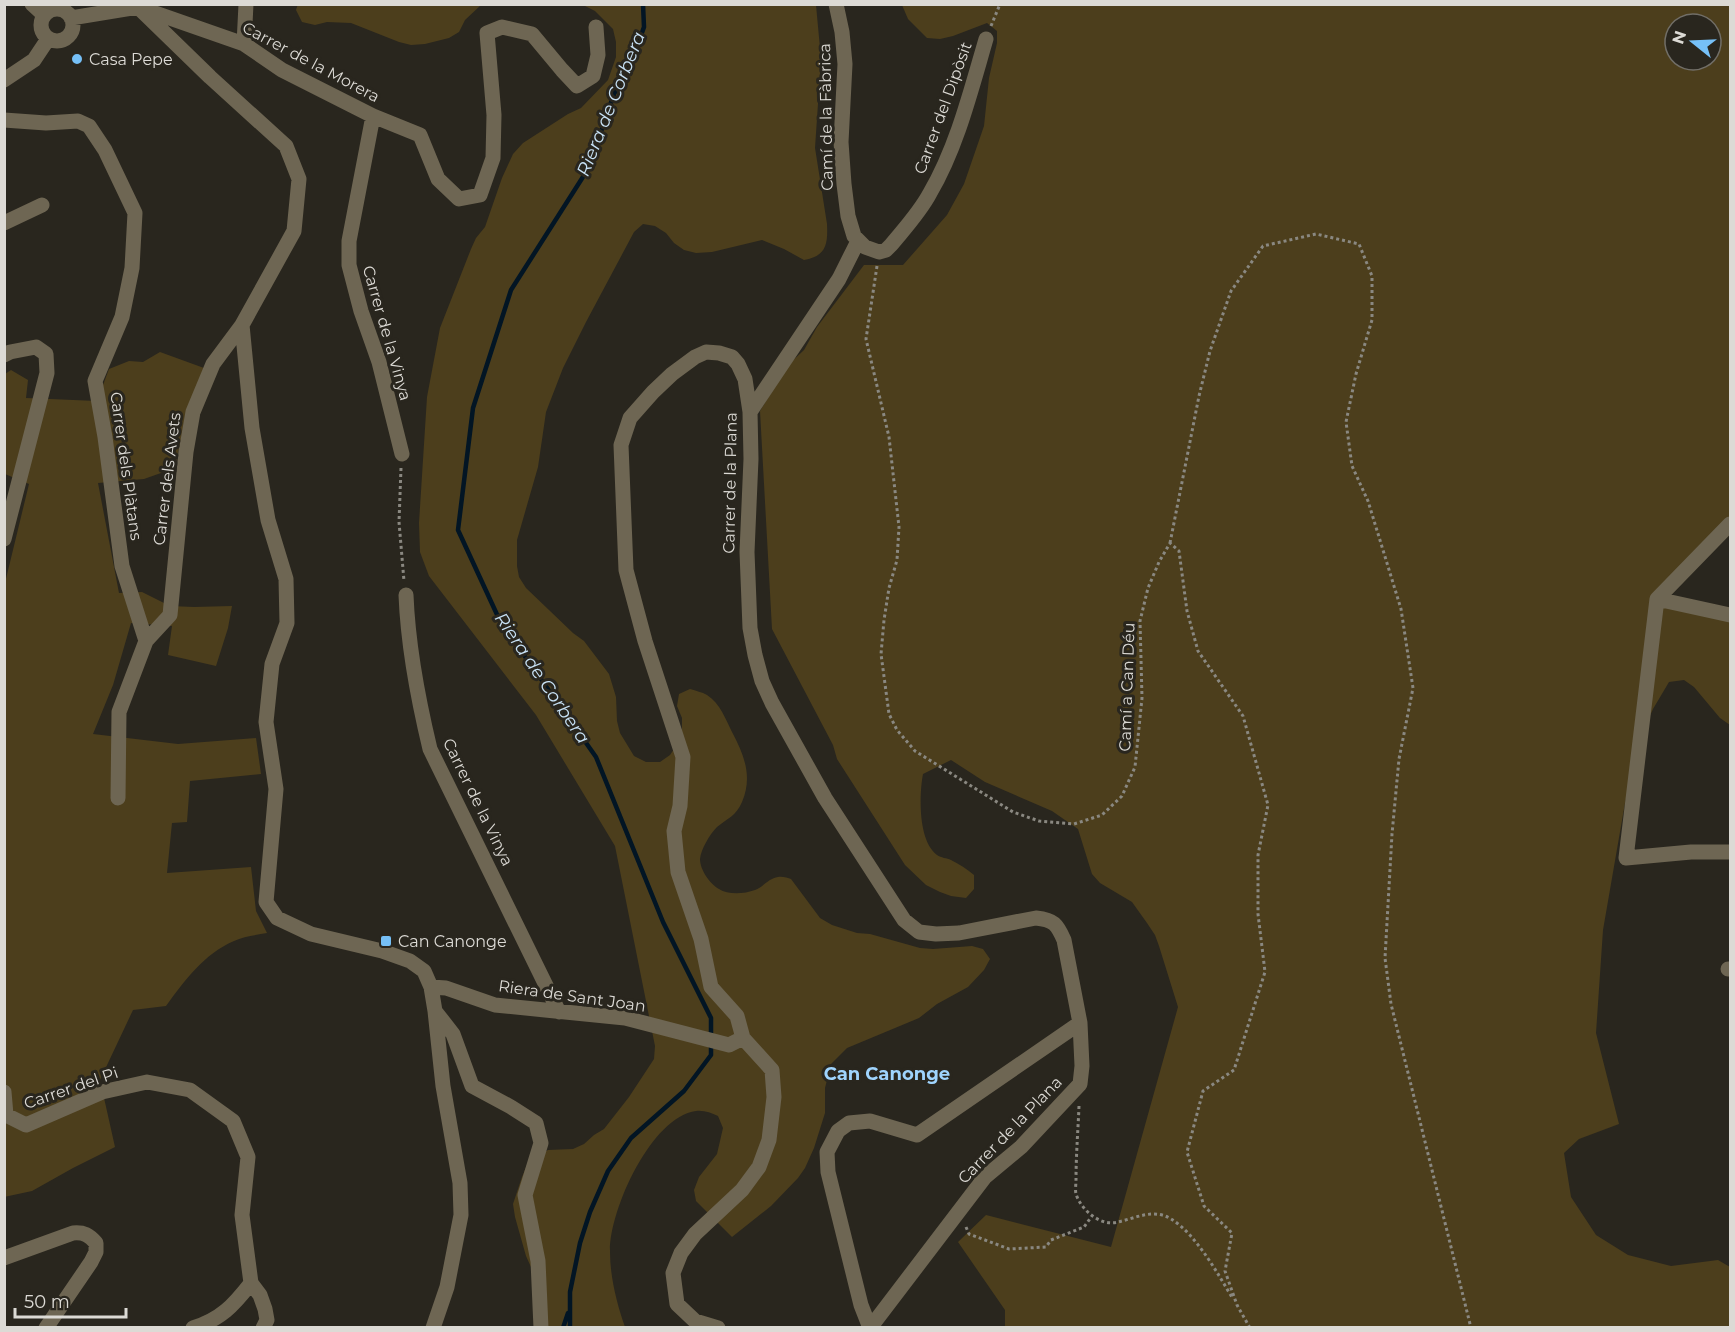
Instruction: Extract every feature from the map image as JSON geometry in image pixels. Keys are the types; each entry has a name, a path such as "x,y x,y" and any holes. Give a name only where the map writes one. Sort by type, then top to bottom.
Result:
{"street":[{"path":"244,44 246,4"},
{"name":"Camí de la Fàbrica","path":"836,4 845,64 841,142 844,184 851,230 858,242"},
{"path":"71,18 137,6"},
{"name":"Carrer de la Morera","path":"137,6 244,44 282,70 373,116 420,135 438,179 459,199 480,195 493,158 494,115 487,33 502,27 532,34 577,86 593,76 598,55 596,27"},
{"name":"Carrer dels Avets","path":"137,6 286,146 299,179 294,231 242,325 213,364 193,411 186,452 170,615 146,641"},
{"path":"58,9 66,11 71,18 72,31 67,38 57,42 48,39 43,34 38,10 58,9"},
{"path":"4,80 34,60 48,39"},
{"name":"Carrer del Dipòsit","path":"879,252 891,245 935,185 968,100 986,39"},
{"name":"Carrer de la Vinya","path":"373,116 349,241 349,265 361,311 379,362 402,454"},
{"name":"Carrer dels Plàtans","path":"4,120 46,123 78,122 89,126 105,150 135,213 132,268 122,317 95,381 105,437 122,566 146,641"},
{"path":"4,223 42,205"},
{"path":"750,412 838,279 858,242 879,252"},
{"path":"242,325 252,428 268,520 286,579 287,623 272,664 266,722 276,789 266,902 277,918 310,934 382,951 410,961 424,971 431,987 443,1086 460,1183 460,1215 447,1287 433,1328"},
{"path":"4,356 10,352 36,347 46,354 47,373 4,539"},
{"name":"Carrer de la Plana","path":"718,1328 695,1321 677,1304 673,1273 681,1253 695,1234 742,1190 759,1167 770,1140 774,1097 772,1070 736,1042 737,1016 711,987 701,939 678,872 674,831 680,806 683,757 645,641 626,570 621,445 630,418 653,392 672,374 706,352 732,357 738,364 747,387 751,459 747,552 750,628 762,681 795,745 874,876 904,920 919,932 959,933 1036,918 1054,923 1064,940 1080,1023 1082,1066 1080,1084 1021,1147 985,1177 870,1328"},
{"path":"1731,524 1657,599 1626,858 1690,852 1731,852"},
{"name":"Carrer de la Vinya","path":"406,596 409,635 421,712 430,749 560,1012"},
{"path":"1657,599 1731,615"},
{"path":"118,798 119,712 146,641"},
{"name":"Riera de Sant Joan","path":"431,987 446,988 495,1005 625,1018 704,1039 736,1042"},
{"path":"435,1011 453,1034 472,1086 536,1123 541,1143 525,1195 538,1261 541,1328"},
{"path":"870,1328 861,1305 828,1172 828,1152 838,1131 849,1123 870,1121 917,1135 1080,1023"},
{"name":"Carrer del Pi","path":"4,1092 6,1115 26,1125 102,1092 147,1082 190,1090 233,1121 248,1158 242,1215 251,1283 260,1294 265,1309 267,1320 263,1328"},
{"path":"4,1258 73,1233 83,1232 91,1236 96,1243 96,1252 91,1262 46,1328"},
{"path":"193,1328 221,1316 251,1283"}],"path":[{"path":"986,39 1000,4"},
{"name":"Camí a Can Déu","path":"879,252 866,339 889,437 899,527 897,560 889,588 881,654 889,714 897,730 915,751 1013,812 1039,821 1074,824 1102,815 1122,795 1136,767 1142,698 1140,621 1148,588 1170,543 1199,396 1210,351 1231,291 1263,246 1316,234 1359,244 1371,276 1372,320 1356,374 1346,422 1352,466 1368,501 1401,609 1413,688 1399,759 1385,958 1391,1005 1471,1328"},
{"path":"402,454 399,522 406,596"},
{"path":"1170,543 1179,551 1187,611 1198,651 1243,716 1268,805 1258,855 1258,914 1265,972 1234,1070 1203,1091 1187,1152 1204,1206 1232,1233 1225,1271 1237,1305"},
{"path":"1080,1084 1076,1194 1084,1207 1102,1222 1115,1223 1155,1213 1170,1218 1185,1231 1212,1264 1250,1328"},
{"path":"958,1213 969,1234 1009,1249 1018,1250 1047,1247 1051,1240 1084,1227 1092,1216"}],"shaded area":[{"path":"298,4 481,5 465,20 459,32 449,38 411,45 351,23 327,22 315,25 302,22 296,10"},
{"path":"583,5 816,5 820,74 815,148 827,224 827,238 824,248 817,256 804,260 762,240 712,252 696,253 684,250 655,226 643,224 634,232 563,368 546,412 538,467 517,540 519,577 526,588 584,641 609,674 616,697 620,733 634,756 646,762 660,762 670,755 682,731 682,718 677,706 679,694 690,689 701,692 712,698 719,707 743,757 747,783 740,807 714,830 701,855 700,863 704,872 716,887 731,893 741,893 755,890 775,878 791,879 820,918 832,925 920,948 972,946 983,949 990,959 984,970 968,987 937,1004 919,1018 847,1048 831,1064 825,1088 825,1113 805,1168 771,1206 732,1237 696,1201 694,1190 699,1177 717,1154 723,1128 718,1116 705,1111 696,1111 679,1117 663,1130 636,1168 625,1191 612,1234 611,1271 625,1327 538,1327 531,1267 513,1204 522,1177 527,1165 548,1150 573,1149 604,1129 654,1059 655,1046 615,846 536,715 429,576 420,552 419,523 427,397 440,328 471,249 485,227 513,154 523,143 581,108 608,80 616,57 613,29 595,11"},
{"path":"902,5 1730,5 1730,517 1657,599 1730,616 1730,725 1720,718 1694,687 1684,680 1669,682 1642,734 1625,803 1603,930 1596,1033 1619,1124 1579,1139 1564,1153 1571,1197 1596,1235 1628,1255 1671,1266 1718,1260 1730,1267 1730,1327 1005,1327 1005,1310 958,1242 986,1215 1111,1247 1178,1007 1155,935 1132,902 1100,883 1092,874 1078,829 1052,811 985,782 951,760 923,774 921,817 923,829 926,839 937,855 949,859 974,875 974,889 966,898 951,896 926,885 905,865 837,759 833,745 772,629 760,411 787,366 804,350 817,327 864,265 903,265 947,215 964,184 984,126 997,31 987,23 953,36 940,39 927,38 908,19"},
{"path":"160,352 204,368 185,419 175,468 144,479 98,483 119,593 142,592 170,606 232,606 228,628 216,666 168,655 172,626 131,623 113,685 93,734 178,744 256,738 261,774 190,781 187,822 172,823 167,873 251,867 256,911 267,933 238,939 213,953 188,977 166,1006 133,1010 100,1080 115,1147 32,1191 4,1197 4,587 29,484 5,474 5,374 11,370 28,380 26,398 97,401 109,369 129,361 143,362"}],"waterway":[{"name":"Riera de Corbera","path":"570,1328 570,1292 580,1243 590,1212 608,1171 631,1138 684,1091 711,1055 711,1018 663,922 596,757 500,621 458,530 473,408 511,290 588,169 614,94 631,64 644,27 643,4"},
{"path":"563,1328 568,1313"}],"place":[{"name":"Casa Pepe","path":"77,59"},
{"name":"Can Canonge","path":"386,941"}],"district":[{"name":"Can Canonge","path":"887,1074"}]}
